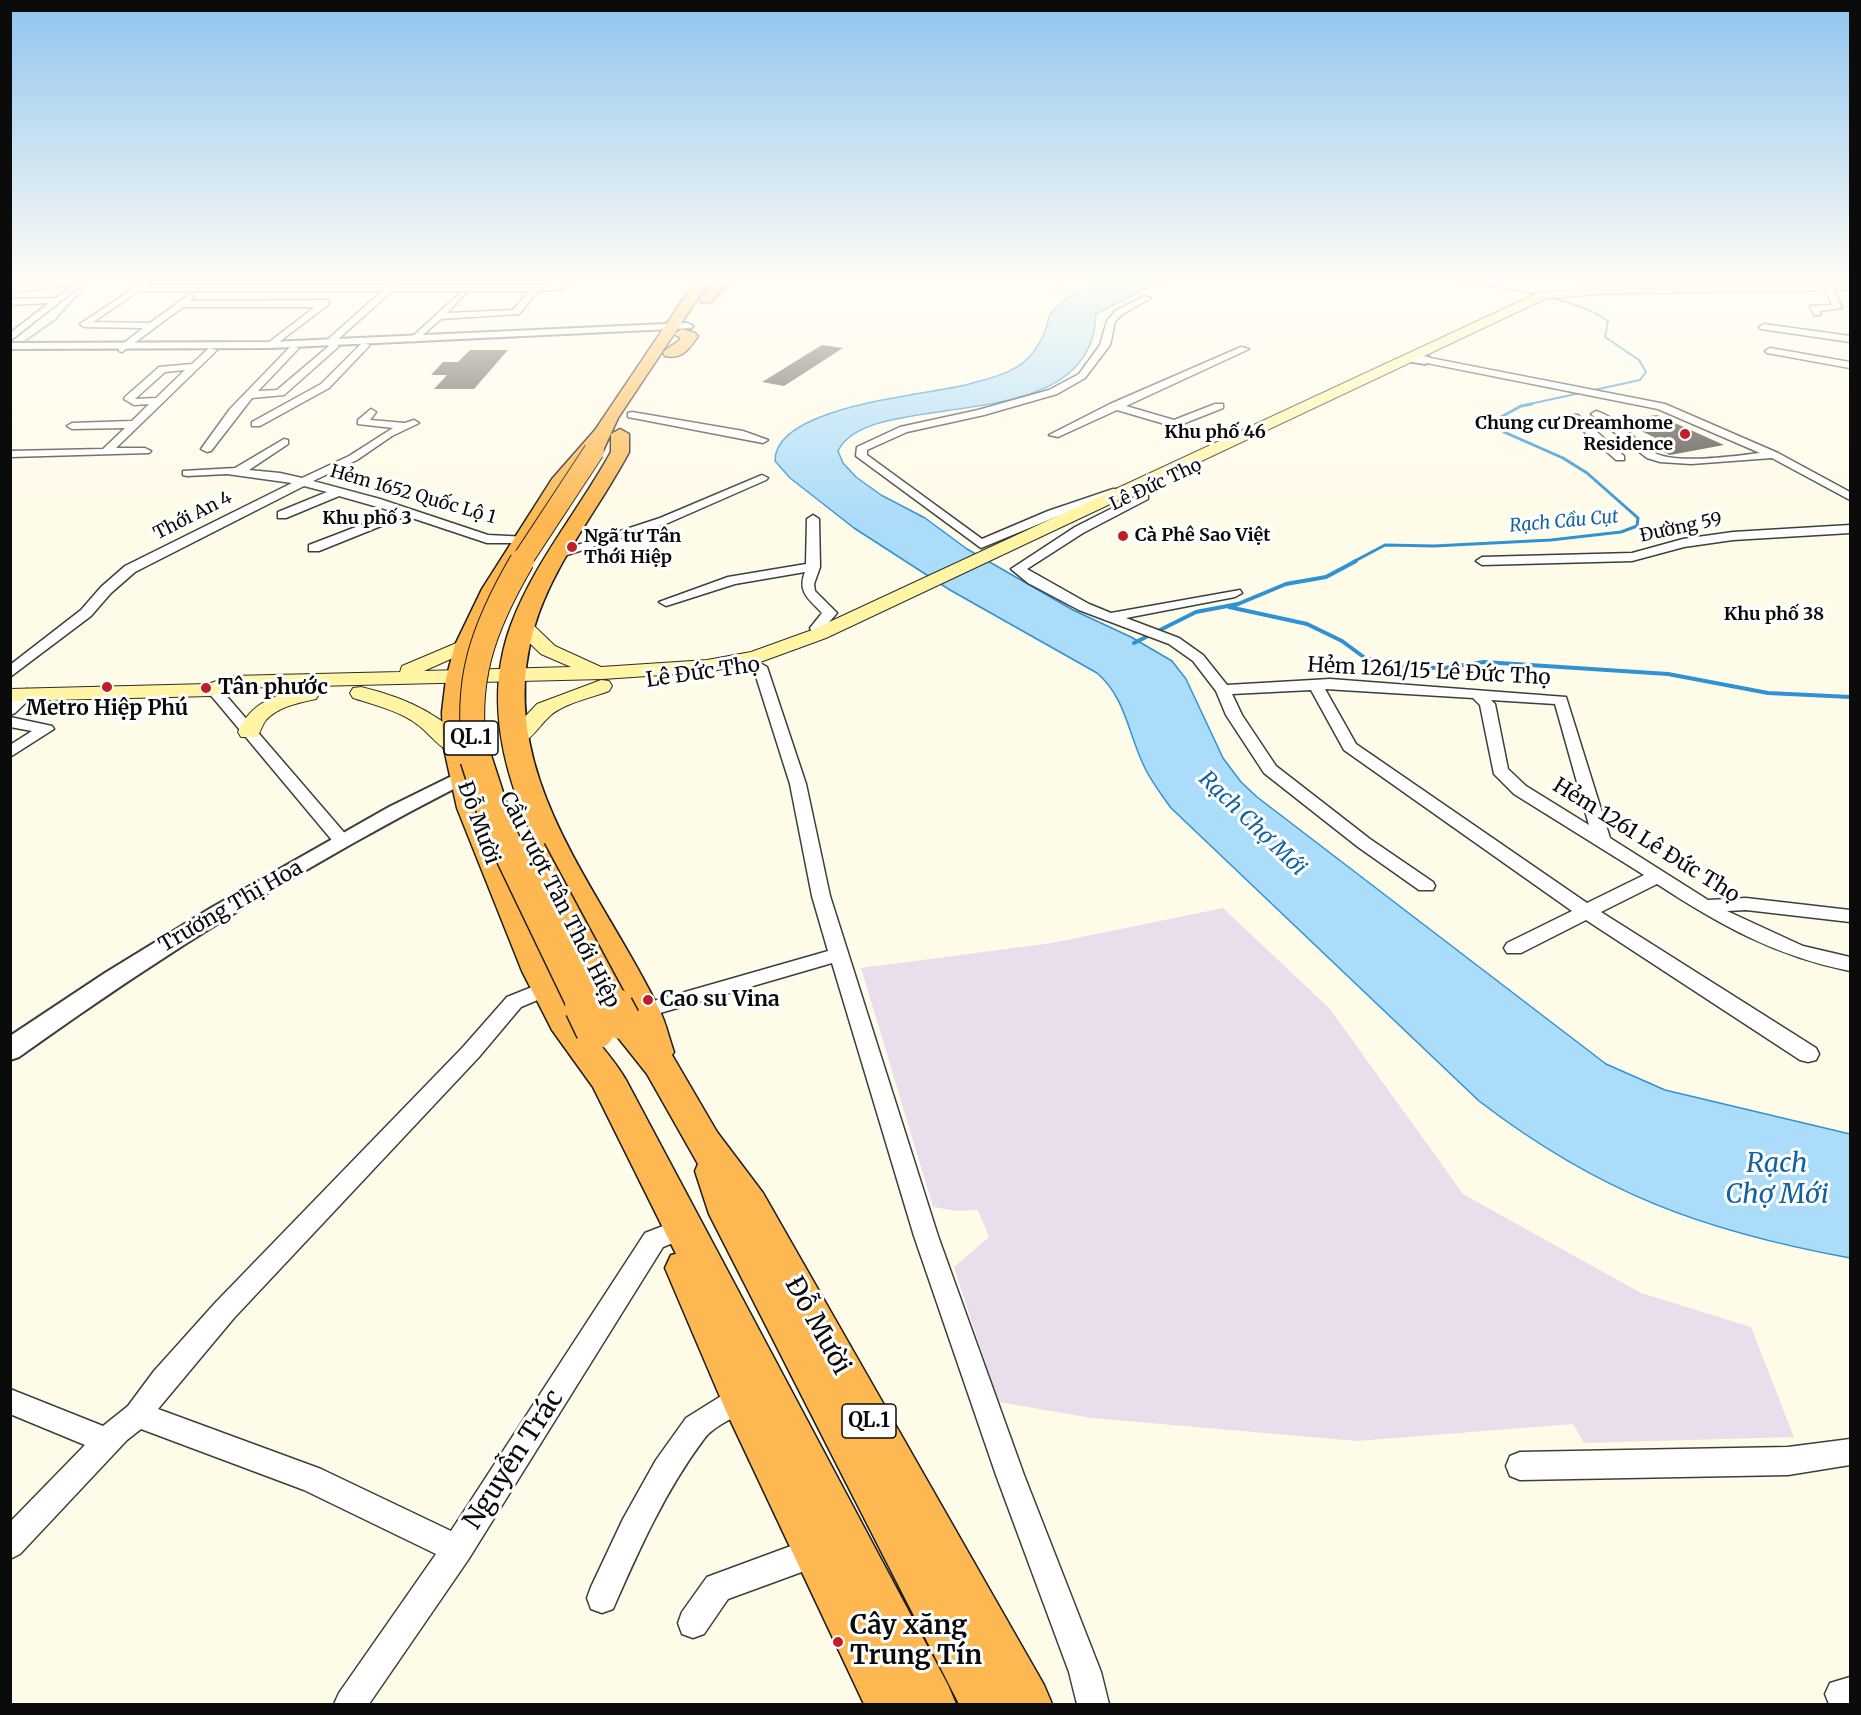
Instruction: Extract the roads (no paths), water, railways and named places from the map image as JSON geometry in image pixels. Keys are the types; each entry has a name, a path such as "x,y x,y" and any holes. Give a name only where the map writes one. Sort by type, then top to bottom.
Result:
{"highway":[{"name":"Đỗ Mười","path":"605,443 656,360"},
{"name":"Đỗ Mười","path":"660,360 632,415 605,443 582,451 524,540 481,612 461,676 456,747 460,778 484,849 547,988 574,1036 608,1080 686,1227 929,1704"},
{"name":"Đỗ Mười","path":"605,443 620,453 562,552 523,626 511,681 514,740 528,790 620,1020 660,1065 704,1143 749,1204 1025,1704"},
{"name":"Cầu vượt Tân Thới Hiệp","path":"605,443 532,547 492,618 476,665 470,705 471,740 486,798 500,834 620,1020"},
{"path":"461,676 511,681"},
{"path":"461,676 511,681"},
{"name":"Đỗ Mười","path":"608,1080 620,1020"},
{"name":"Đỗ Mười","path":"704,1143 729,1214 988,1704"},
{"path":"686,1227 683,1252 687,1270 742,1396 892,1704"}],"main road":[{"name":"Lê Đức Thọ","path":"1009,558 1124,492 1416,360"},
{"name":"Lê Đức Thọ","path":"1009,558 1295,416"},
{"path":"914,595 1009,558"},
{"name":"Lê Đức Thọ","path":"511,681 602,680 739,672 819,634 914,595"},
{"name":"Lê Đức Thọ","path":"758,662 802,653 914,595"},
{"path":"523,626 548,650 602,680"},
{"path":"215,693 231,682 368,685 433,662 461,676"},
{"path":"249,732 252,720 268,707 285,699 308,693 368,685 461,676"},
{"path":"514,740 545,709 602,680"},
{"path":"368,685 396,705 425,719 456,747"},
{"path":"19,695 308,693"}],"street":[{"path":"106,452 200,360"},
{"path":"207,449 248,395 282,360"},
{"path":"248,395 280,393 315,360"},
{"path":"256,424 325,387 350,360"},
{"name":"Lê Đức Thọ","path":"1094,360 1082,376 1053,392 980,413 904,429 861,449 862,456 981,544 1052,514 1114,492 1124,492"},
{"path":"1054,435 1219,360"},
{"path":"1423,360 1653,404 1774,455 1851,497"},
{"path":"1822,360 1851,365"},
{"path":"159,401 134,402 129,399 162,369 192,367"},
{"path":"1114,406 1175,424 1219,406"},
{"name":"Thới An 4","path":"10,673 86,613 105,590 130,570 191,536 353,458 410,424 362,422 371,412"},
{"path":"1596,414 1617,425 1658,459 1705,460 1774,455"},
{"path":"632,415 743,434 763,440"},
{"path":"1574,417 1620,458"},
{"path":"72,426 135,424"},
{"path":"239,471 284,442"},
{"path":"10,454 145,451"},
{"name":"Hẻm 1652 Quốc Lộ 1","path":"187,473 239,471 280,476 406,512 487,539 524,540"},
{"path":"562,552 645,530 711,503 762,478"},
{"path":"282,515 338,492"},
{"name":"Lê Đức Thọ","path":"1009,558 1079,530 1144,496"},
{"path":"314,548 406,512"},
{"path":"813,519 813,567 807,584 809,592 830,613 817,628 819,634"},
{"name":"Đường 59","path":"1482,561 1632,557 1683,543 1733,536 1851,529"},
{"path":"1009,558 1033,580 1109,617 1134,624 1174,641 1198,658 1222,690 1234,715 1270,769 1364,843 1426,886"},
{"path":"666,602 733,580 813,567"},
{"path":"1109,617 1235,593"},
{"path":"758,662 798,784 821,896 926,1236 1010,1475 1085,1672 1093,1704"},
{"path":"1315,684 1350,747 1587,912 1808,1054"},
{"name":"Hẻm 1261/15 Lê Đức Thọ","path":"1222,690 1315,684 1561,700 1602,841"},
{"path":"215,693 342,841"},
{"name":"Hẻm 1261 Lê Đức Thọ","path":"1478,694 1487,704 1500,770 1520,789 1706,906 1778,946 1813,958 1851,964"},
{"path":"10,710 19,695"},
{"path":"10,722 46,729 10,752"},
{"name":"Trương Thị Hoa","path":"10,1050 102,984 342,841 460,778"},
{"path":"1514,948 1657,876"},
{"path":"1706,906 1746,904 1851,916"},
{"path":"620,1020 840,954"},
{"path":"10,1544 107,1441 138,1415 164,1380 225,1310 463,1060 514,1002 547,988"},
{"name":"Nguyễn Trác","path":"350,1704 457,1549 654,1240 686,1227"},
{"path":"602,1598 633,1529 696,1427 742,1396"},
{"path":"10,1401 107,1441"},
{"path":"138,1415 311,1479 457,1549"},
{"path":"1520,1466 1788,1461 1851,1452"},
{"path":"693,1623 718,1588 818,1551"}],"water":[{"name":"Rạch Chợ Mới","path":"1026,360 1079,360 1059,381 1021,397 891,420 858,431 838,451 843,463 856,477 881,495 925,518 967,549 1073,610 1131,637 1172,661 1186,679 1223,758 1241,782 1257,797 1606,1064 1665,1090 1850,1134 1850,1258 1747,1235 1654,1204 1567,1161 1479,1101 1171,808 1146,770 1114,693 1097,673 950,590 854,528 790,478 775,461 781,442 799,427 826,415 890,398 969,384 1000,375"}],"waterway":[{"name":"Rạch Cầu Cụt","path":"1525,405 1640,380 1646,372 1639,360"},
{"name":"Rạch Cầu Cụt","path":"1353,562 1385,545 1434,546 1551,540 1621,532 1637,526 1638,518 1587,473 1563,458 1504,432 1499,424 1501,417 1521,406 1532,404"},
{"name":"Rạch Cầu Cụt","path":"1134,643 1196,612 1238,604 1286,584 1326,577 1356,561"},
{"path":"1229,607 1307,624 1342,641 1365,658 1398,667 1444,668 1484,662 1668,674 1768,693 1850,697"}],"place":[{"name":"Chung cư Dreamhome Residence","path":"1685,434"},
{"name":"Cà Phê Sao Việt","path":"1123,536"},
{"name":"Ngã tư Tân Thới Hiệp","path":"572,547"},
{"name":"Metro Hiệp Phú","path":"107,687"},
{"name":"Tân phước","path":"206,688"},
{"name":"Cao su Vina","path":"648,1000"},
{"name":"Cây xăng Trung Tín","path":"838,1642"}],"district":[{"name":"Khu phố 46","path":"1215,433"},
{"name":"Khu phố 3","path":"367,519"},
{"name":"Khu phố 38","path":"1774,615"}]}
